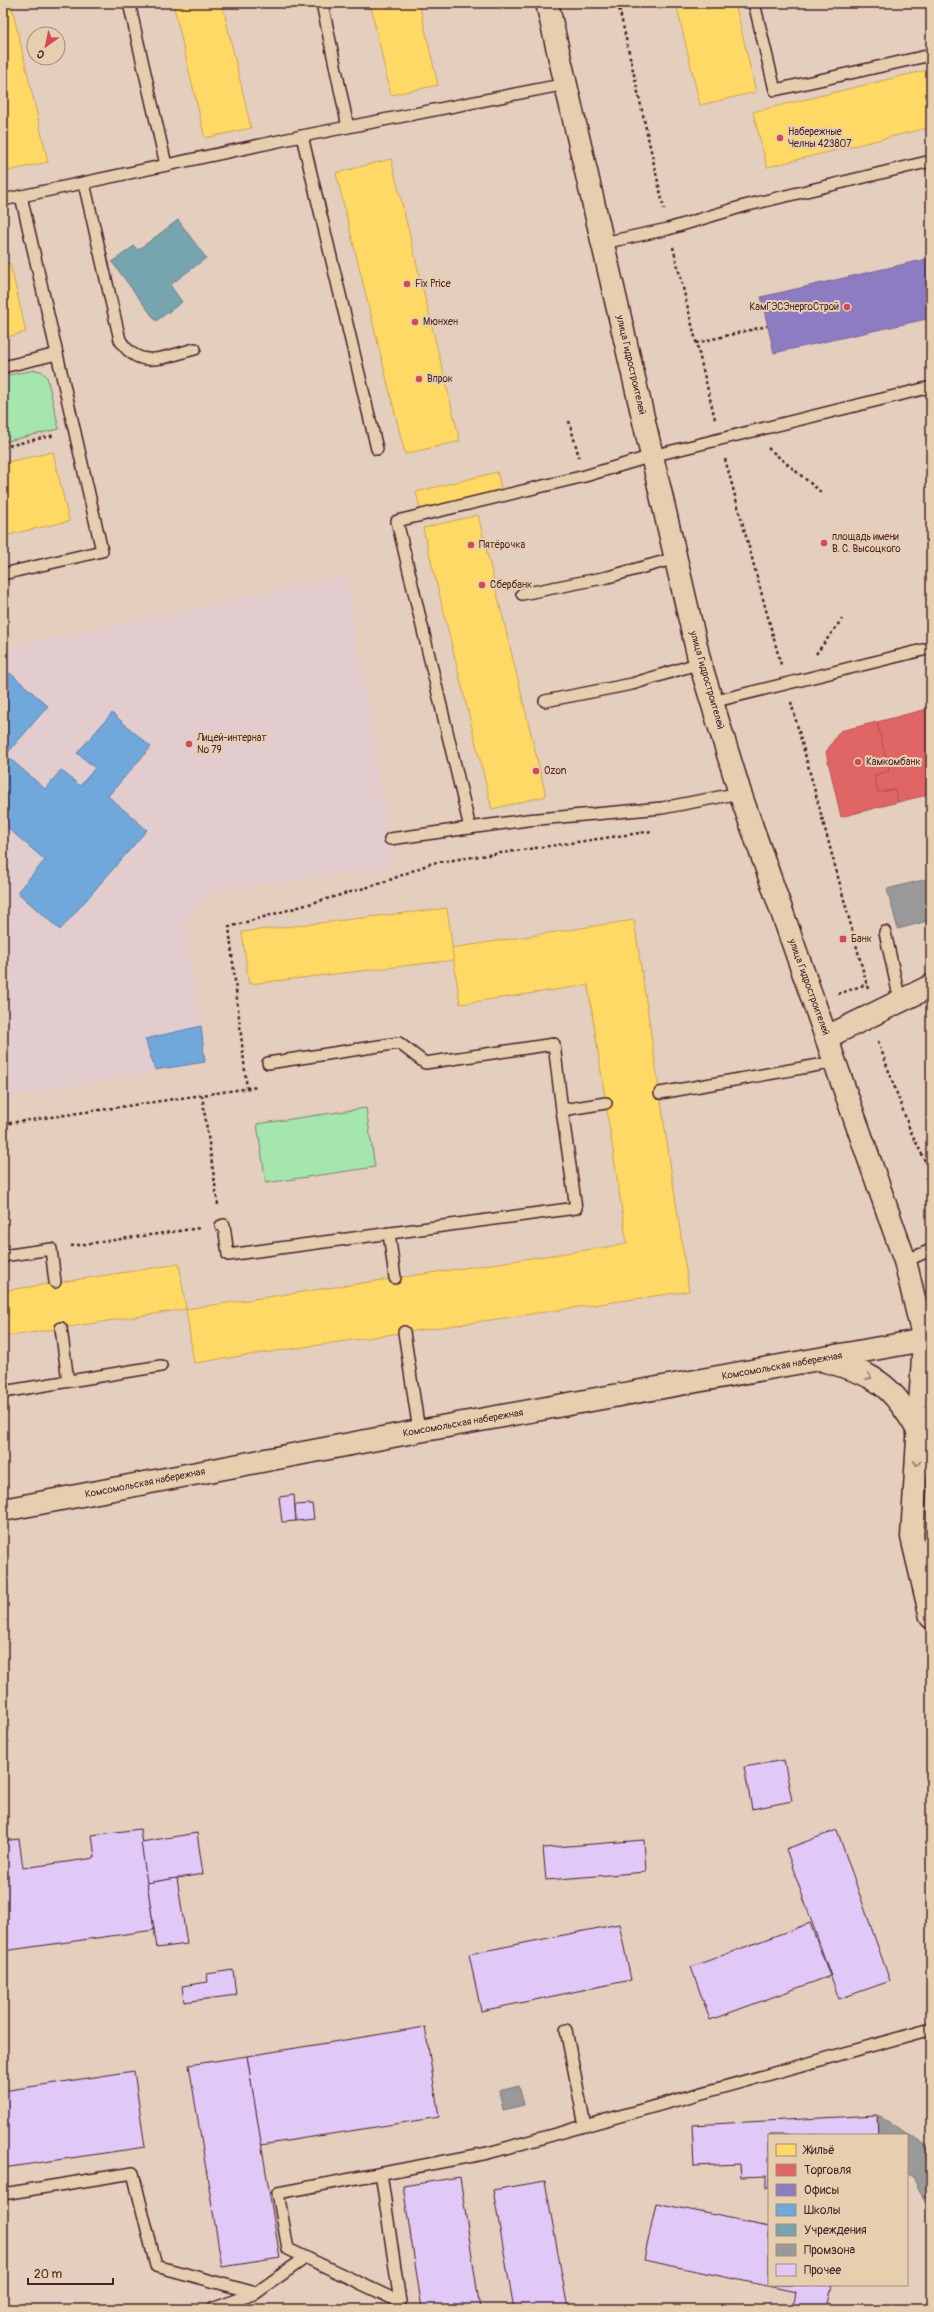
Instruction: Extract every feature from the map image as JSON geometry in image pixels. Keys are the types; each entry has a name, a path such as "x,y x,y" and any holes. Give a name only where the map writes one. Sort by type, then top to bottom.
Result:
{"main road":[{"name":"улица Гидростроителей","path":"547,3 700,663 740,793 905,1261 928,1345 919,1432 912,1537 931,1617"},
{"path":"827,1037 931,986"},
{"name":"Комсомольская набережная","path":"3,1510 419,1431 820,1359 928,1345"},
{"path":"820,1359 853,1368 881,1382 903,1403 919,1432"}],"lane":[{"path":"129,3 166,165"},
{"path":"322,3 348,127"},
{"path":"754,3 775,90 931,55"},
{"path":"3,200 302,136 566,84"},
{"path":"302,136 378,448"},
{"path":"603,243 668,229 744,206 931,161"},
{"path":"84,183 120,340 126,349 132,355 146,360 195,349"},
{"path":"3,574 102,551 21,196"},
{"path":"3,367 57,354"},
{"path":"470,828 396,521 585,476 652,456 931,387"},
{"path":"522,594 608,577 676,558"},
{"path":"712,702 931,648"},
{"path":"545,701 632,684 700,663"},
{"path":"390,839 527,820 662,808 740,793"},
{"path":"885,932 900,1001"},
{"path":"221,1226 224,1225 228,1255 576,1208 554,1044 425,1063 399,1043 268,1063"},
{"path":"660,1093 836,1062"},
{"path":"562,1110 606,1103"},
{"path":"388,1233 395,1278"},
{"path":"3,1256 51,1249 55,1282"},
{"path":"905,1261 931,1250"},
{"path":"61,1328 68,1381"},
{"path":"404,1332 419,1431"},
{"path":"3,1392 161,1366"},
{"path":"381,2173 400,2302 288,2250 278,2193 381,2173 488,2153 931,2029"},
{"path":"566,2030 585,2126"},
{"path":"3,2194 133,2173 156,2266 256,2293"},
{"path":"212,2309 256,2293 305,2258"}],"path":[{"path":"618,3 668,229 720,439 867,984 869,1017 910,1130 931,1172"},
{"path":"696,343 767,326"},
{"path":"569,420 580,459"},
{"path":"3,447 75,431"},
{"path":"750,432 822,493"},
{"path":"797,681 842,619"},
{"path":"247,1089 229,927 382,883 432,863 660,830"},
{"path":"3,1124 257,1087"},
{"path":"202,1095 219,1213"},
{"path":"51,1249 221,1226"}],"shaded area":[{"name":"Лицей-интернат № 79","path":"346,575 394,866 213,891 184,923 204,1043 202,1045 205,1062 155,1070 155,1072 3,1097 3,649"}],"green space":[{"path":"35,370 41,371 47,377 59,429 3,442 3,376"},
{"path":"366,1108 375,1167 266,1183 257,1124"}],"building: Жильё":[{"path":"3,3 11,3 48,162 3,172"},
{"path":"173,3 222,3 251,128 205,138"},
{"path":"370,3 419,3 438,85 391,95"},
{"path":"676,3 735,3 756,92 700,105"},
{"path":"931,69 931,127 767,167 753,112"},
{"path":"391,159 460,441 405,454 336,173"},
{"path":"10,263 26,332 3,338 3,265"},
{"path":"53,452 69,521 3,536 3,463"},
{"path":"497,472 502,492 421,512 416,492"},
{"path":"478,515 546,796 492,809 423,528"},
{"path":"447,908 454,960 249,984 242,932"},
{"path":"634,920 689,1291 194,1363 186,1309 627,1244 588,985 460,1004 452,948"},
{"path":"179,1264 186,1309 3,1337 3,1291"}],"building: Торговля":[{"path":"931,708 931,794 898,802 895,789 878,793 874,775 889,771 877,722"},
{"name":"Камкомбанк","path":"877,722 889,771 874,775 878,793 895,789 898,802 841,817 826,752 840,731"}],"building: Офисы":[{"name":"КамГЭСЭнергоСтрой","path":"931,258 931,318 774,353 761,297"}],"building: Школы":[{"path":"10,673 48,706 6,755 45,789 61,770 80,786 95,768 77,753 112,713 151,747 108,796 147,830 60,930 17,892 45,860 3,824 3,681"},
{"path":"201,1026 205,1062 155,1070 145,1039"}],"building: Учреждения":[{"path":"178,220 206,258 170,285 182,302 156,321 112,262 134,246 138,250"}],"building: Промзона":[{"path":"931,878 931,920 898,929 887,889"},
{"path":"519,2086 524,2105 503,2110 499,2091"},
{"path":"877,2115 931,2147 931,2215 913,2177 908,2174 908,2134 878,2134"}],"building: Прочее":[{"path":"931,1082 931,1093 927,1084"},
{"path":"294,1495 296,1521 282,1522 279,1497"},
{"path":"312,1504 314,1519 296,1521 295,1505"},
{"path":"784,1760 792,1801 752,1809 744,1767"},
{"path":"140,1829 154,1930 3,1951 3,1841 19,1839 23,1868 95,1858 92,1835"},
{"path":"837,1830 890,1981 839,1999 786,1849"},
{"path":"197,1833 203,1874 147,1883 141,1842"},
{"path":"644,1840 646,1872 546,1880 543,1848"},
{"path":"177,1878 187,1944 157,1948 147,1883"},
{"path":"810,1923 830,1976 710,2020 691,1967"},
{"path":"619,1924 631,1980 481,2011 469,1954"},
{"path":"233,1970 236,1995 184,2002 182,1986 208,1982 207,1974"},
{"path":"425,2027 439,2117 261,2145 247,2056"},
{"path":"247,2056 280,2258 222,2267 189,2065"},
{"path":"134,2071 145,2147 3,2168 3,2091"},
{"path":"877,2115 878,2134 768,2134 768,2188 766,2188 766,2176 741,2177 740,2164 694,2166 692,2125"},
{"path":"460,2177 480,2309 422,2309 403,2186"},
{"path":"545,2181 568,2309 514,2309 493,2190"},
{"path":"656,2203 768,2226 768,2286 832,2286 827,2309 793,2309 796,2292 644,2260"}],"place":[{"name":"Набережные Челны 423807","path":"780,138"},
{"name":"Fix Price","path":"407,284"},
{"name":"КамГЭСЭнергоСтрой","path":"847,307"},
{"name":"Мюнхен","path":"415,322"},
{"name":"Впрок","path":"419,379"},
{"name":"площадь имени В. С. Высоцкого","path":"824,543"},
{"name":"Пятёрочка","path":"471,545"},
{"name":"Сбербанк","path":"482,585"},
{"name":"Лицей-интернат № 79","path":"189,744"},
{"name":"Камкомбанк","path":"858,762"},
{"name":"Ozon","path":"536,771"},
{"name":"Банк","path":"843,939"}]}
